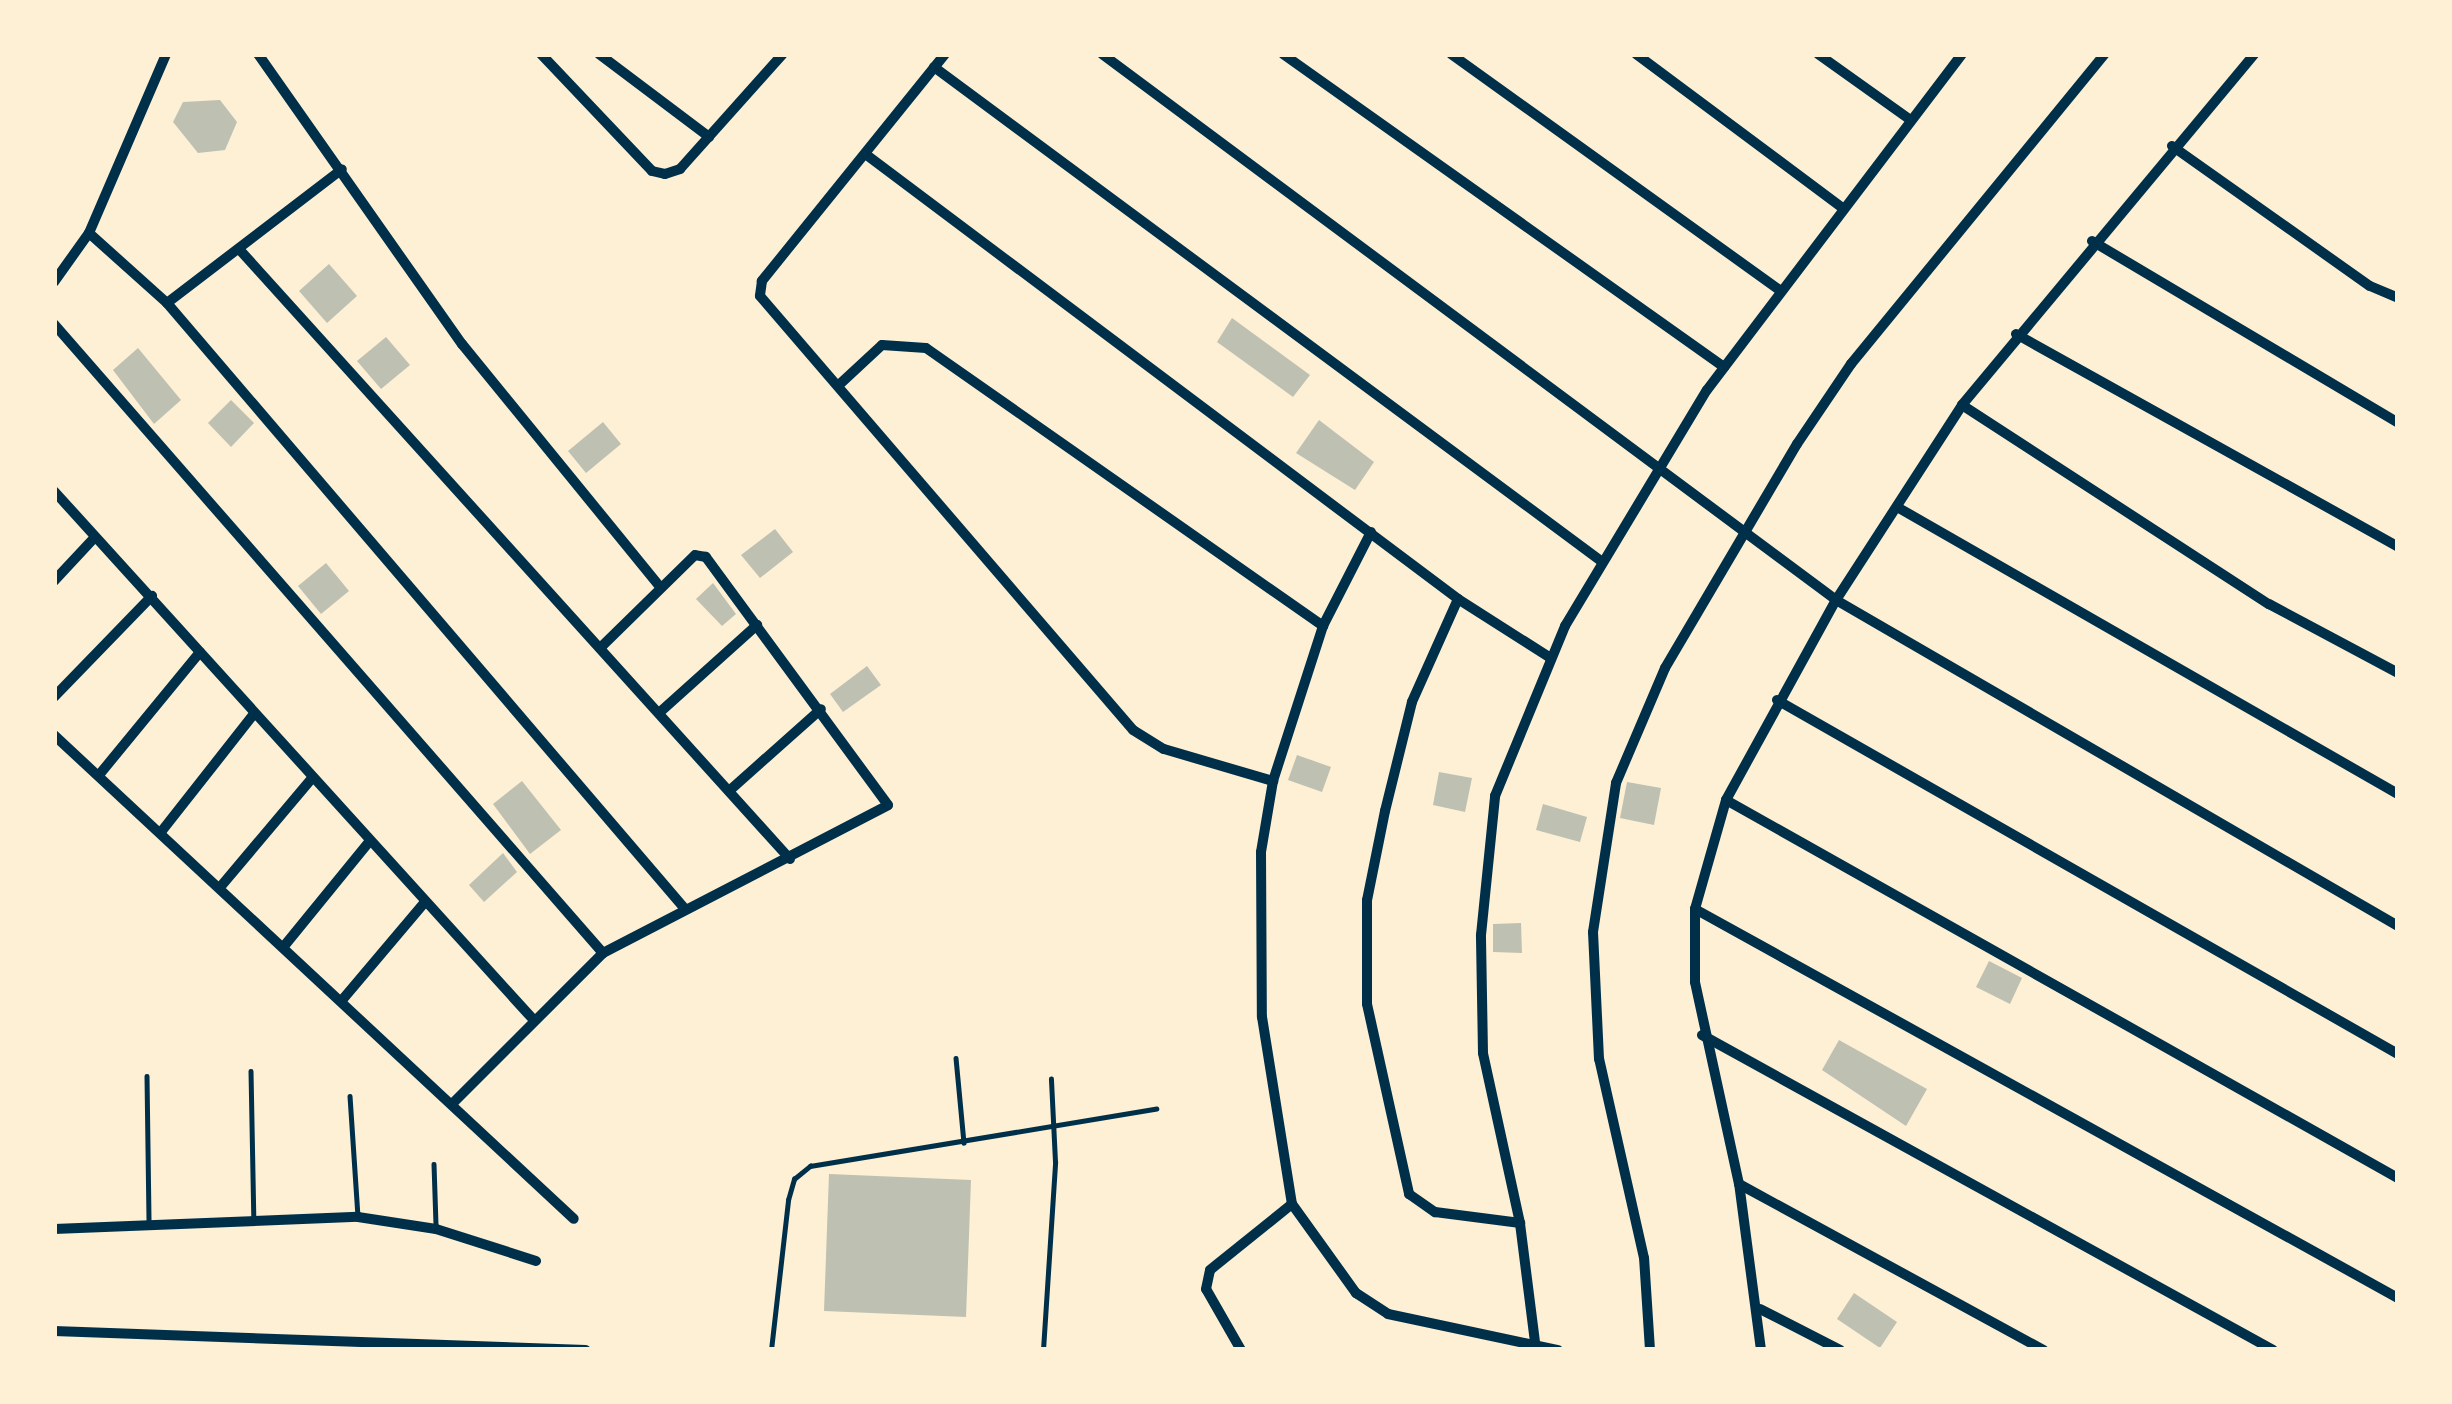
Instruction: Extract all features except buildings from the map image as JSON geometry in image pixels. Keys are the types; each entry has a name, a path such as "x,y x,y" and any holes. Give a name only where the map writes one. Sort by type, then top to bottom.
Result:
{"street":[{"path":"54,281 89,233 166,54"},
{"path":"258,54 462,344 661,587"},
{"path":"541,54 652,171 680,169 783,54"},
{"path":"599,54 709,137"},
{"path":"760,54 774,66"},
{"path":"945,54 868,156 762,281 760,296 841,383 1133,730 1164,748 1274,781"},
{"path":"1102,54 1657,473 1836,600 2398,926"},
{"path":"1283,54 1724,367"},
{"path":"1451,54 1778,289"},
{"path":"1636,54 1840,207"},
{"path":"1818,54 1909,119"},
{"path":"1537,1347 1520,1223 1483,1053 1481,935 1496,796 1549,657 1601,561 1778,289 1962,54"},
{"path":"1650,1350 1644,1258 1599,1059 1593,932 1616,783 1665,668 1742,534 1851,364 2105,54"},
{"path":"1761,1350 1760,1309 1739,1184 1702,1035 1695,909 1726,800 1836,600 1962,405 2092,241 2254,54"},
{"path":"934,67 1601,561"},
{"path":"2172,146 2370,286 2398,298"},
{"path":"868,156 1458,598 1549,657"},
{"path":"167,303 342,169"},
{"path":"89,233 167,303 684,908"},
{"path":"2092,241 2398,423"},
{"path":"239,249 790,859"},
{"path":"54,324 603,953"},
{"path":"2016,334 2398,547"},
{"path":"841,383 882,345 926,347 1323,626"},
{"path":"1962,405 2269,604 2398,673"},
{"path":"54,491 531,1017"},
{"path":"1897,507 2398,794"},
{"path":"1371,532 1323,626 1274,781 1261,852 1262,1017 1292,1204 1356,1293 1388,1314 1558,1350"},
{"path":"54,581 95,537"},
{"path":"453,1103 531,1017 603,953 888,805 706,557 695,555 600,648"},
{"path":"54,697 152,596"},
{"path":"1458,598 1412,701 1385,811 1367,900 1366,1004 1409,1194 1435,1212 1520,1223"},
{"path":"659,713 757,625"},
{"path":"98,775 200,652"},
{"path":"1777,700 2398,1054"},
{"path":"728,791 821,709"},
{"path":"160,832 254,714"},
{"path":"54,735 222,885 574,1219"},
{"path":"222,885 312,778"},
{"path":"1726,800 2398,1178"},
{"path":"285,945 369,842"},
{"path":"343,999 424,902"},
{"path":"1695,909 2398,1298"},
{"path":"1702,1035 2273,1350"},
{"path":"1739,1184 2044,1350"},
{"path":"1241,1350 1206,1289 1210,1270 1292,1204"},
{"path":"54,1229 358,1217 436,1228 536,1261"},
{"path":"1760,1309 1840,1350"},
{"path":"54,1331 586,1350"}],"lane":[{"path":"956,1058 964,1143"},
{"path":"251,1072 254,1221"},
{"path":"147,1076 149,1223"},
{"path":"1043,1350 1054,1126 1051,1079"},
{"path":"350,1096 358,1217"},
{"path":"771,1350 794,1179 811,1166 1156,1109"},
{"path":"434,1164 436,1228"}]}
